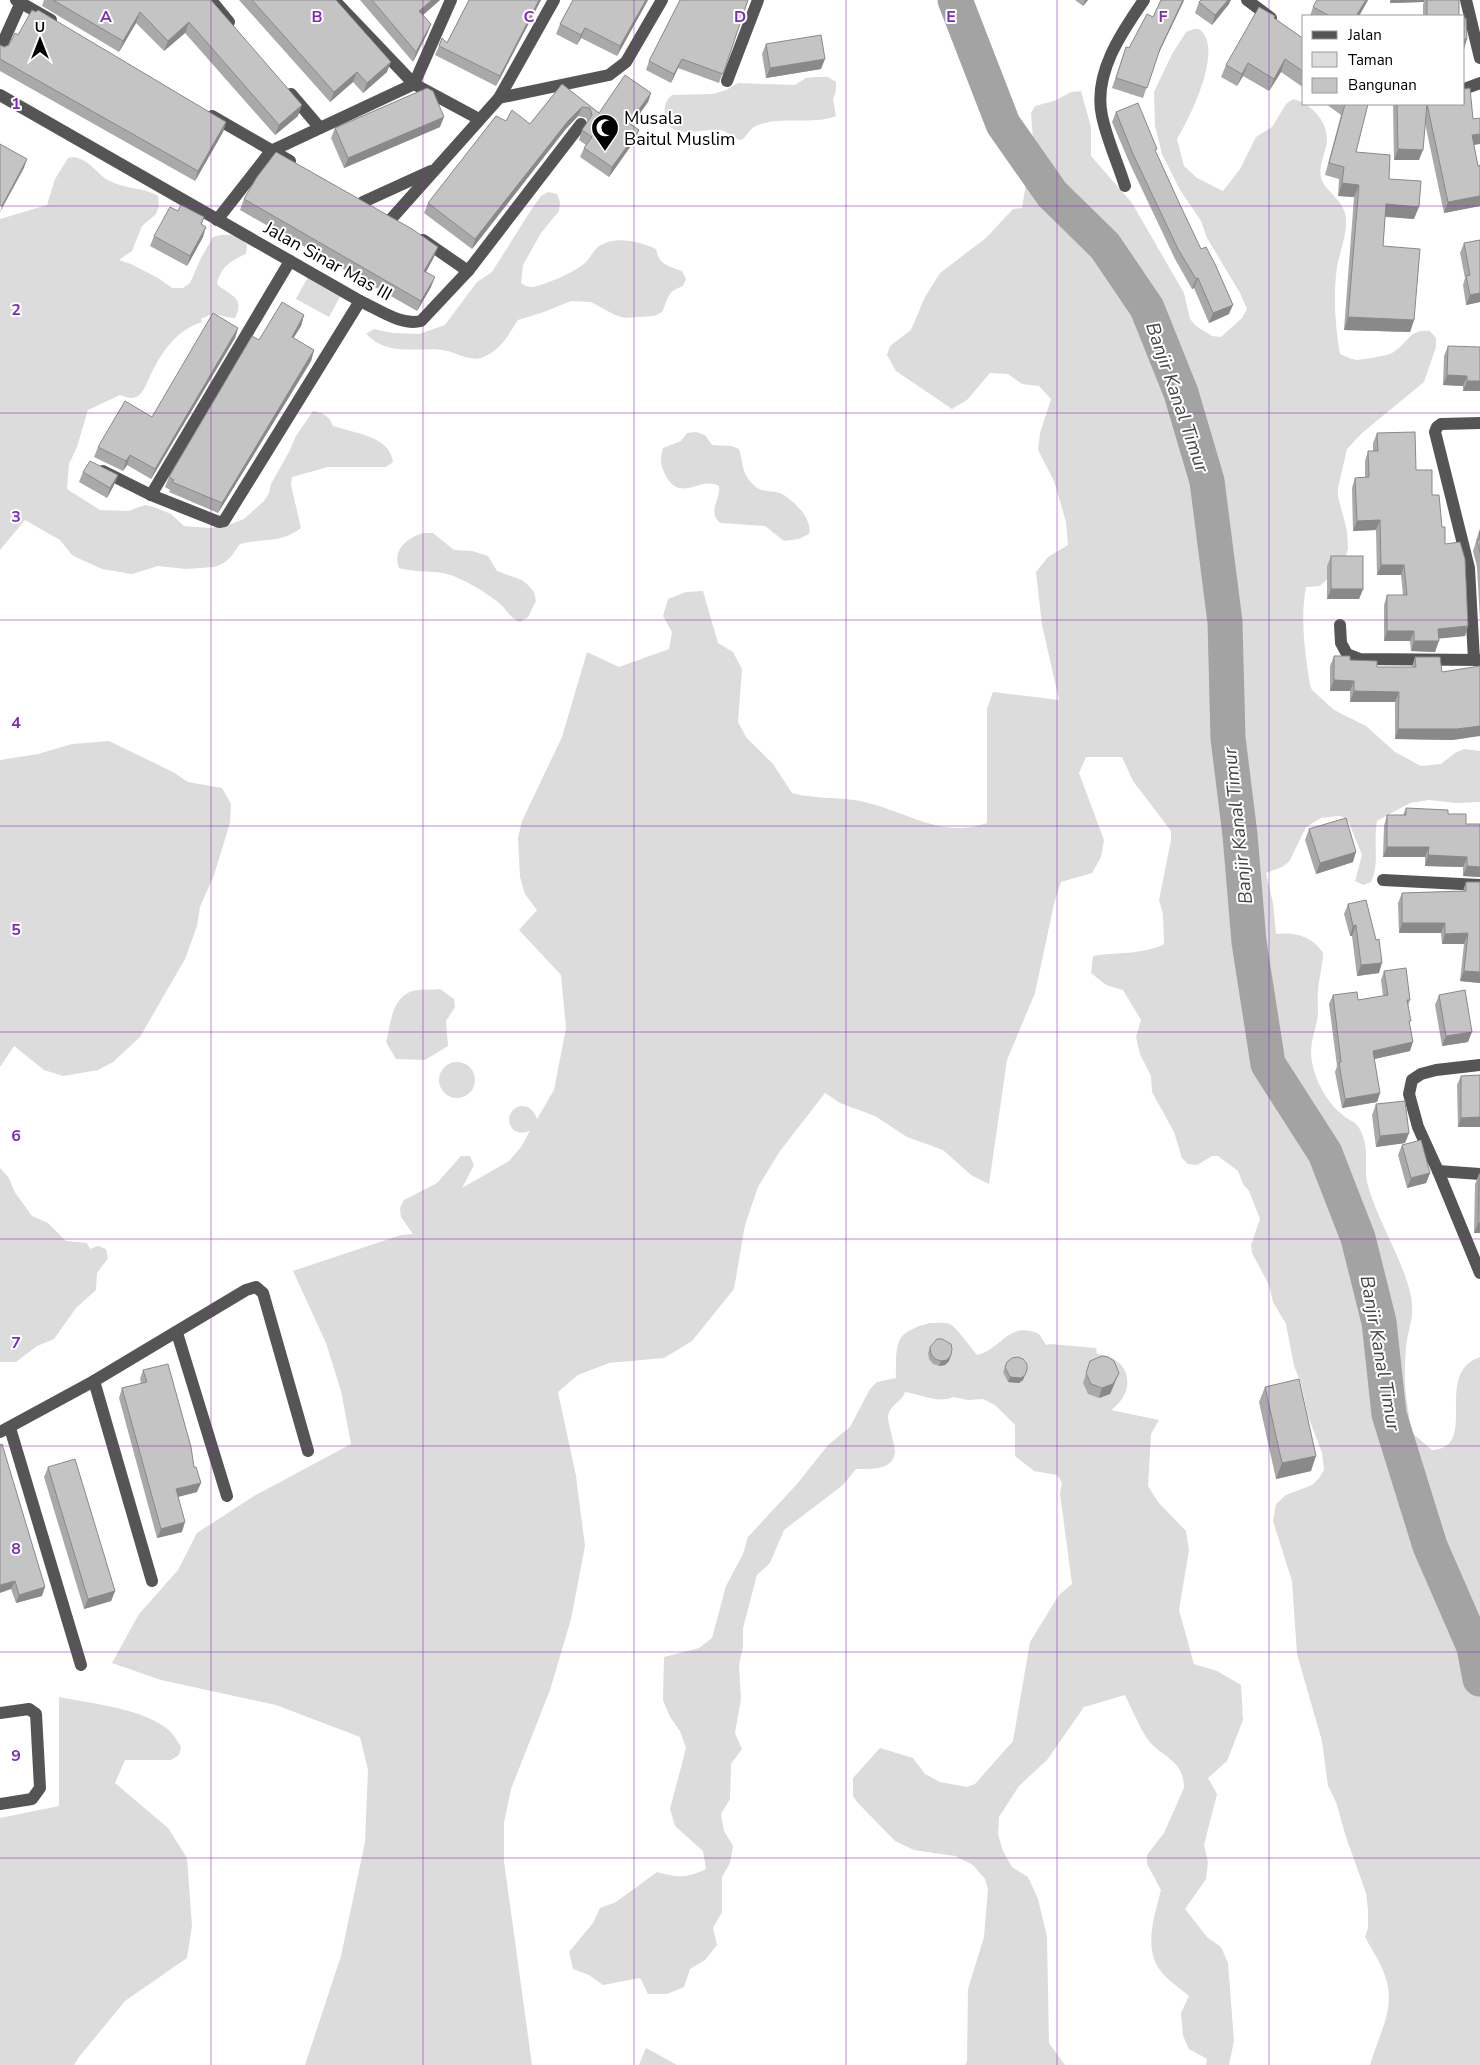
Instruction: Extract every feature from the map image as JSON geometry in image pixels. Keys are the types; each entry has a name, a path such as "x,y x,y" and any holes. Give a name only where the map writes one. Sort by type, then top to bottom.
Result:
{"street":[{"path":"211,0 237,30"},
{"path":"334,0 414,84 479,120"},
{"path":"217,220 271,151 414,84 451,0"},
{"path":"435,169 359,200 396,221 435,169 499,98 554,0"},
{"path":"499,98 609,75 626,62 662,0"},
{"path":"727,81 758,0"},
{"path":"1125,186 1102,115 1102,82 1112,52 1144,0"},
{"path":"1247,0 1282,27"},
{"path":"1466,0 1480,58"},
{"path":"0,49 19,1 62,27"},
{"path":"282,83 320,128"},
{"path":"1465,89 1480,83"},
{"name":"Jalan Sinar Mas III","path":"0,95 360,301 405,322 414,323 421,321 468,271 581,124"},
{"path":"204,111 305,170"},
{"path":"415,234 468,271"},
{"path":"151,495 290,260"},
{"path":"90,464 151,495 219,522 224,521 360,301"},
{"path":"1340,625 1341,643 1347,654 1360,659 1477,660 1469,568 1434,432 1441,424 1480,423"},
{"path":"1383,880 1480,885"},
{"path":"1480,1065 1421,1074 1412,1080 1409,1094 1418,1127 1438,1170 1480,1273"},
{"path":"1438,1170 1480,1174"},
{"path":"81,1665 5,1430 177,1333 252,1287 256,1287 260,1289 308,1450"},
{"path":"177,1333 228,1496"},
{"path":"94,1381 152,1581"},
{"path":"0,1713 29,1709 36,1714 40,1788 32,1799 0,1804"}],"green space":[{"path":"1199,29 1206,38 1208,51 1203,83 1197,100 1177,139 1184,166 1197,178 1223,191 1240,169 1256,137 1272,127 1286,104 1293,99 1311,108 1321,119 1326,132 1326,148 1320,172 1321,177 1325,186 1342,205 1346,218 1335,289 1340,354 1358,360 1385,355 1392,353 1412,335 1422,331 1430,331 1436,338 1436,347 1424,382 1362,433 1347,449 1338,488 1338,496 1347,531 1348,549 1345,558 1334,573 1320,586 1306,587 1303,612 1305,648 1312,690 1334,710 1366,726 1395,752 1421,766 1441,764 1455,753 1464,749 1480,751 1480,802 1456,803 1429,800 1410,803 1377,821 1374,875 1371,882 1363,885 1355,881 1362,855 1349,823 1343,817 1338,816 1321,818 1306,827 1289,862 1266,873 1273,903 1276,934 1302,936 1319,947 1323,953 1318,990 1318,1017 1311,1046 1311,1057 1319,1084 1328,1099 1338,1111 1356,1124 1364,1141 1368,1186 1402,1268 1411,1296 1412,1317 1405,1355 1405,1389 1410,1431 1432,1450 1446,1446 1453,1437 1456,1424 1456,1393 1459,1378 1466,1366 1480,1357 1480,2065 1370,2065 1385,2022 1389,1990 1382,1968 1365,1937 1368,1928 1366,1893 1336,1802 1328,1786 1322,1741 1297,1654 1292,1581 1273,1521 1276,1504 1286,1495 1312,1485 1319,1478 1324,1470 1322,1453 1308,1416 1301,1383 1294,1366 1286,1324 1273,1302 1269,1285 1252,1253 1251,1245 1260,1219 1249,1191 1243,1184 1238,1171 1218,1156 1212,1156 1197,1165 1188,1164 1182,1158 1174,1132 1152,1092 1151,1076 1140,1054 1136,1037 1141,1020 1123,990 1106,985 1091,973 1093,956 1138,952 1164,944 1163,914 1159,900 1171,840 1171,831 1133,781 1122,757 1086,757 1079,773 1104,840 1101,857 1092,873 1061,882 1054,904 1035,993 1007,1060 989,1184 971,1175 943,1150 907,1137 875,1116 840,1103 825,1093 780,1151 758,1187 745,1225 734,1289 692,1341 664,1358 609,1363 578,1375 558,1392 576,1476 585,1546 571,1619 550,1690 511,1789 504,1823 504,1861 532,2065 305,2065 341,1956 365,1842 368,1770 360,1737 276,1705 161,1680 112,1663 139,1614 178,1570 197,1533 254,1496 351,1444 341,1391 326,1343 293,1271 401,1235 413,1234 401,1217 400,1208 404,1200 437,1183 461,1156 470,1156 474,1165 462,1188 509,1161 521,1147 530,1131 520,1132 512,1128 509,1122 512,1111 517,1107 528,1107 533,1111 537,1119 554,1090 566,1028 561,975 519,930 537,910 525,894 520,877 518,838 522,821 562,737 587,652 619,667 669,649 672,632 663,616 668,599 686,592 703,591 718,643 733,652 742,669 738,722 746,737 773,764 792,793 811,797 859,801 941,826 956,828 987,823 987,709 993,692 1059,700 1042,625 1036,572 1048,557 1068,545 1066,522 1054,481 1038,450 1040,433 1051,399 1039,386 1022,384 1008,374 990,373 967,400 952,409 896,371 887,355 890,346 911,330 925,297 940,273 986,238 1013,209 1022,208 1033,140 1031,113 1035,106 1054,101 1071,92 1081,91 1091,127 1091,156 1132,203 1184,293 1190,319 1196,326 1212,336 1221,337 1242,318 1247,309 1240,293 1207,238 1201,221 1180,190 1162,154 1155,126 1154,92 1172,54 1186,32"},
{"path":"828,77 836,82 836,91 833,99 836,116 818,120 767,122 755,126 741,140 720,130 688,132 673,129 668,124 665,116 666,104 672,95 713,94 726,90 738,83 795,85 806,78"},
{"path":"75,157 87,162 110,181 158,196 159,206 156,214 142,226 132,251 119,260 158,278 172,288 183,288 190,283 213,237 232,235 247,245 246,254 224,268 217,284 235,297 239,305 235,318 215,314 201,319 202,322 184,331 170,343 154,367 144,389 138,396 131,398 120,395 88,410 77,447 69,464 67,489 100,510 128,511 145,505 171,514 184,526 210,528 228,525 244,519 264,501 296,436 313,411 326,416 333,426 378,441 390,453 393,462 386,467 328,467 292,477 291,485 301,528 279,539 240,544 230,558 214,567 186,569 158,566 132,574 102,569 72,555 60,540 25,520 0,550 0,219 47,205 55,179 68,158"},
{"path":"548,192 557,194 560,202 559,211 541,233 523,265 521,283 532,287 560,278 581,266 603,244 616,240 637,242 656,249 662,262 682,271 686,279 683,286 671,293 662,312 654,316 625,318 615,315 591,302 571,301 518,320 499,347 488,355 477,359 448,351 390,348 378,343 366,334 374,329 392,333 419,334 445,325 477,282 492,272 531,210 541,196"},
{"path":"309,275 342,293 329,317 296,299"},
{"path":"696,432 705,435 712,445 731,446 739,449 745,474 751,483 759,489 782,494 792,501 808,522 809,534 799,539 784,541 765,526 721,523 717,519 714,510 719,486 705,484 684,489 671,483 661,464 663,448 681,441 687,433"},
{"path":"423,533 433,533 454,550 472,551 488,556 497,571 522,580 534,592 536,601 528,617 520,622 481,590 445,573 399,568 397,562 399,550 412,538"},
{"path":"109,741 173,772 188,782 222,788 231,804 230,823 214,875 200,907 197,926 185,959 140,1037 113,1062 98,1070 63,1076 44,1070 14,1046 0,1067 0,760 38,754 72,744"},
{"path":"440,989 454,999 455,1007 446,1021 448,1046 425,1060 396,1059 386,1042 396,1006 405,995 412,991"},
{"path":"457,1062 469,1068 475,1080 469,1092 457,1098 445,1092 439,1080 445,1068"},
{"path":"0,1168 9,1178 14,1191 32,1216 48,1223 66,1241 87,1243 90,1249 98,1246 106,1249 108,1258 97,1273 96,1290 76,1308 54,1339 37,1346 16,1362 0,1362"},
{"path":"930,1323 943,1323 953,1326 977,1355 986,1352 1006,1337 1020,1331 1039,1334 1046,1345 1096,1348 1097,1354 1118,1362 1124,1368 1127,1376 1125,1394 1111,1410 1159,1420 1151,1434 1148,1486 1158,1502 1186,1531 1189,1550 1179,1610 1194,1664 1217,1671 1241,1685 1243,1720 1227,1761 1208,1778 1217,1794 1204,1845 1208,1862 1206,1879 1185,1909 1207,1937 1221,1947 1228,1963 1234,2041 1229,2065 1206,2065 1207,2059 1189,2049 1183,2036 1181,2013 1189,1996 1163,1974 1155,1961 1152,1951 1152,1930 1161,1890 1147,1864 1147,1855 1164,1833 1184,1788 1183,1778 1176,1764 1158,1750 1146,1737 1125,1695 1084,1707 1047,1760 1019,1786 999,1817 998,1834 1003,1851 1012,1867 1028,1877 1038,1899 1047,1936 1049,2043 1065,2065 965,2065 967,2061 968,1989 984,1937 988,1889 985,1879 973,1865 955,1856 914,1850 895,1841 853,1796 853,1778 880,1748 913,1758 925,1774 940,1782 967,1787 975,1784 1013,1741 1030,1642 1059,1595 1072,1584 1060,1494 1062,1483 1057,1475 1034,1471 1015,1456 1015,1425 995,1405 983,1399 968,1400 953,1397 935,1399 905,1392 891,1409 888,1417 895,1447 890,1463 880,1468 856,1469 843,1485 784,1530 770,1563 757,1575 743,1628 743,1647 739,1665 741,1699 735,1733 742,1749 731,1764 730,1799 721,1814 724,1831 733,1846 730,1863 722,1877 722,1912 713,1928 717,1945 705,1960 690,1969 684,1987 667,1994 648,1994 640,1978 603,1985 589,1975 573,1969 569,1952 593,1923 600,1908 616,1902 657,1872 682,1876 706,1869 703,1851 675,1826 670,1809 686,1748 680,1731 670,1717 663,1700 664,1657 699,1648 712,1638 726,1586 743,1554 748,1537 797,1484 828,1445 850,1427 870,1389 877,1382 896,1378 897,1348 903,1336 909,1331"},
{"path":"59,1697 117,1708 146,1717 170,1731 181,1747 179,1755 171,1760 125,1760 115,1783 168,1828 187,1858 192,1926 187,1958 125,2001 74,2065 0,2065 0,1818 59,1806"},
{"path":"646,2048 677,2065 639,2065"}],"building":[{"path":"53,0 211,0 302,105 279,125 189,22 168,41 140,12 123,41"},
{"path":"252,0 336,0 391,62 367,83 357,72 334,92"},
{"path":"372,0 432,0 419,11 431,24 416,52"},
{"path":"469,0 539,0 500,76 439,46 442,38 447,43"},
{"path":"573,0 646,0 620,46 585,28 581,35 560,24"},
{"path":"680,0 748,0 723,74 682,59 674,74 649,61"},
{"path":"1161,0 1183,0 1160,49 1147,88 1116,78 1126,47 1129,48 1147,14 1153,17"},
{"path":"1201,0 1228,0 1215,15 1199,2"},
{"path":"1317,0 1366,0 1357,15 1328,15 1313,7"},
{"path":"1427,0 1459,0 1459,15 1427,15"},
{"path":"1259,7 1275,16 1274,18 1302,38 1302,71 1285,59 1274,79 1248,63 1242,74 1226,65"},
{"path":"32,10 36,12 38,10 226,122 198,171 0,59 0,45 4,47 9,45 15,33 18,35"},
{"path":"1465,18 1466,18 1467,39 1465,39"},
{"path":"821,35 825,59 770,68 766,44"},
{"path":"625,75 651,93 629,123 639,130 612,167 584,148 592,137 582,130 592,115 590,108 582,107 568,121 475,239 428,203 496,116 506,121 512,110 530,124 562,84 599,113"},
{"path":"427,88 433,91 444,117 348,158 335,128"},
{"path":"1470,88 1473,119 1480,118 1480,134 1472,135 1478,166 1480,165 1480,196 1448,202 1427,105 1465,105 1465,89"},
{"path":"1138,103 1157,149 1155,150 1181,207 1201,249 1206,247 1233,305 1213,313 1198,278 1196,279 1178,249 1133,154 1116,112"},
{"path":"1345,105 1368,105 1356,152 1390,155 1389,179 1421,181 1419,207 1386,204 1383,246 1420,249 1414,320 1348,317 1359,185 1342,183 1344,167 1329,163"},
{"path":"1397,105 1427,105 1423,150 1398,149"},
{"path":"0,144 27,159 2,206 0,205"},
{"path":"276,152 412,229 438,247 424,271 435,277 421,301 244,199 257,177"},
{"path":"181,205 204,217 201,224 206,227 190,256 154,236 170,207 178,211"},
{"path":"1480,240 1480,293 1470,295 1466,276 1470,275 1464,243"},
{"path":"282,302 304,315 292,337 314,350 222,503 172,482 174,480 169,477 252,336 259,340"},
{"path":"213,313 238,328 155,469 130,455 126,461 98,447 125,401 152,417"},
{"path":"1448,346 1480,347 1480,381 1467,381 1467,376 1447,375"},
{"path":"1415,432 1416,470 1432,470 1432,495 1439,495 1442,527 1445,527 1445,544 1460,542 1465,559 1468,626 1438,629 1439,641 1414,641 1414,631 1387,631 1387,595 1407,595 1404,565 1381,565 1380,520 1357,521 1355,478 1369,477 1368,451 1378,451 1377,433"},
{"path":"90,461 118,475 110,488 83,472"},
{"path":"1480,531 1480,553 1477,540 1479,540"},
{"path":"1331,556 1363,556 1363,589 1331,589"},
{"path":"1334,656 1350,656 1350,660 1377,661 1377,667 1416,667 1415,657 1440,657 1442,672 1480,666 1480,726 1457,729 1398,729 1399,692 1354,691 1354,681 1334,680"},
{"path":"1406,808 1448,810 1448,814 1466,814 1466,824 1480,824 1480,867 1467,866 1467,857 1428,855 1429,847 1387,847 1387,815 1406,815"},
{"path":"1346,818 1356,852 1320,863 1309,829"},
{"path":"1466,882 1480,882 1480,972 1464,971 1468,933 1445,934 1445,923 1402,923 1402,893 1466,891"},
{"path":"1366,900 1376,940 1379,939 1382,963 1361,965 1356,925 1353,926 1348,904"},
{"path":"1406,968 1410,1000 1407,1000 1413,1042 1373,1051 1380,1093 1345,1099 1339,1063 1341,1062 1333,995 1357,992 1358,1000 1388,995 1384,971"},
{"path":"1465,990 1472,1032 1446,1036 1439,995"},
{"path":"1480,1075 1480,1117 1461,1118 1461,1076"},
{"path":"1405,1101 1409,1133 1380,1136 1376,1104"},
{"path":"1421,1140 1430,1173 1411,1178 1402,1145"},
{"path":"1479,1174 1480,1223 1478,1223"},
{"path":"937,1339 942,1339 951,1344 951,1355 947,1360 935,1359 931,1354 930,1347"},
{"path":"1102,1356 1114,1361 1119,1373 1113,1384 1102,1388 1091,1384 1086,1373 1090,1361"},
{"path":"1018,1357 1027,1364 1025,1375 1021,1378 1010,1377 1005,1367 1007,1362 1012,1358"},
{"path":"168,1364 191,1447 194,1467 196,1467 201,1483 176,1489 185,1522 161,1529 122,1388 147,1382 143,1370"},
{"path":"1299,1379 1316,1456 1282,1463 1265,1387"},
{"path":"2,1444 45,1587 19,1595 15,1581 0,1585 0,1445"},
{"path":"75,1459 115,1591 88,1599 48,1467"}],"waterway":[{"name":"Banjir Kanal Timur","path":"955,0 1003,124 1052,194 1105,246 1147,308 1181,393 1207,481 1225,622 1228,738 1240,835 1249,942 1268,1064 1325,1153 1358,1238 1379,1322 1389,1414 1430,1546 1474,1647 1480,1679"}],"place":[{"name":"Musala Baitul Muslim","path":"605,152"}]}
